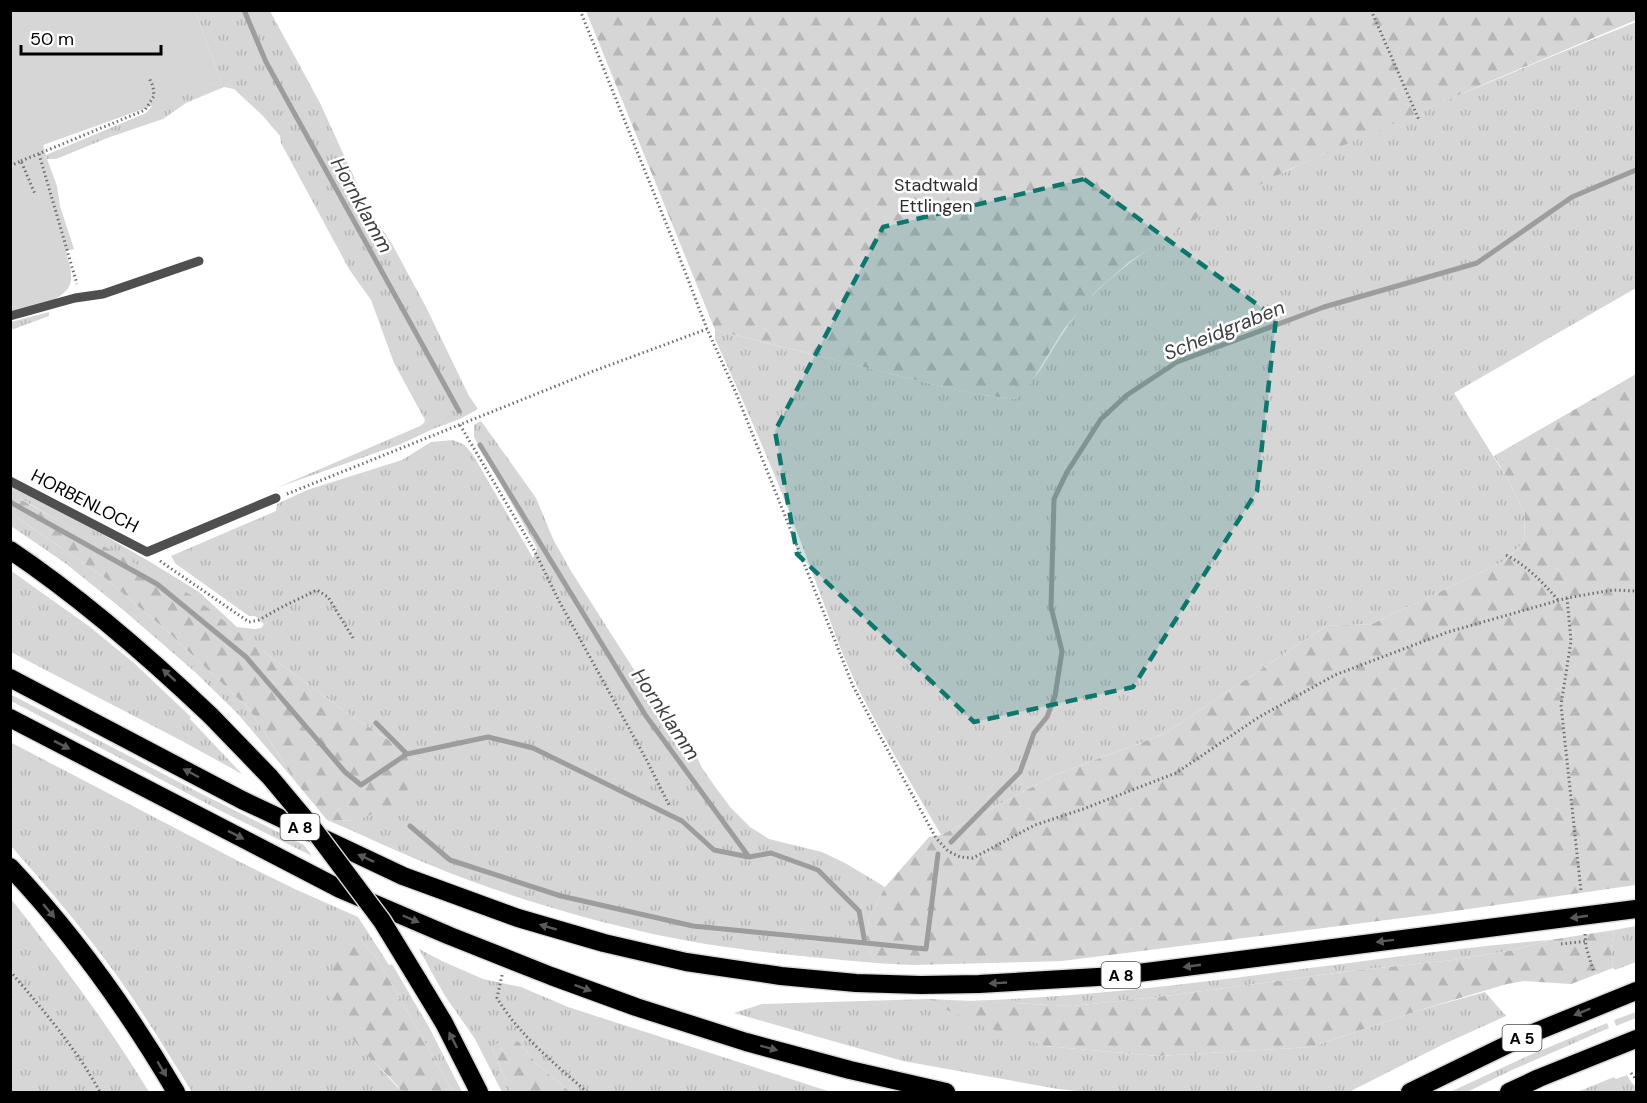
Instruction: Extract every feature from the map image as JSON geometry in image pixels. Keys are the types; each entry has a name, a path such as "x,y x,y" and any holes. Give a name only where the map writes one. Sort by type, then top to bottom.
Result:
{"highway":[{"name":"A 8","path":"10,550 97,614 169,675 270,777 311,826 382,921 444,1023 479,1092"},
{"name":"A 8","path":"10,678 242,800 403,876 518,918 604,943 686,962 769,975 856,983 921,985 1115,976 1636,909"},
{"name":"A 8","path":"10,718 340,889 506,958 636,1007 746,1042 850,1070 946,1092"},
{"path":"10,867 75,943 160,1064 176,1092"},
{"name":"A 5","path":"1410,1092 1523,1037 1636,991"},
{"name":"A 5","path":"1509,1092 1636,1039"}],"lane":[{"path":"10,316 81,297 103,294 199,261"},
{"name":"HORBENLOCH","path":"10,481 147,552 276,498"}],"path":[{"path":"580,10 853,686 936,838 948,851 960,857 973,858 1035,825 1176,773 1259,717 1335,675 1448,632 1567,598 1613,590 1636,591"},
{"path":"1371,10 1419,120"},
{"path":"10,166 145,110 154,96 149,78"},
{"path":"39,154 81,297"},
{"path":"21,161 34,194"},
{"path":"276,498 707,328"},
{"path":"460,425 534,550 669,805"},
{"path":"147,552 249,622 259,620 317,590 328,597 353,638"},
{"path":"1506,555 1518,561 1539,579 1559,601"},
{"path":"1567,598 1571,641 1561,705 1581,891"},
{"path":"1585,933 1586,947 1594,973"},
{"path":"1561,944 1587,941"},
{"path":"506,958 497,998 508,1016 536,1046 587,1092"},
{"path":"10,971 64,1037 100,1092"},
{"path":"1631,1073 1636,1079"}],"highlighted area":[{"path":"1084,179 1276,318 1257,491 1133,687 974,722 797,554 775,431 883,227"}],"green space":[{"name":"Stadtwald Ettlingen","path":"1636,10 1636,20 1290,169 1200,216 1129,262 1095,292 1064,329 1027,389 1017,399 944,387 715,330 586,11"},
{"path":"11,11 195,11 221,81 43,145 74,249 66,251 71,280 69,287 56,298 11,311"},
{"path":"195,11 270,11 320,103 368,208 392,244 426,307 469,396 478,409 401,444 276,488 420,426 425,420 394,363 371,300 349,269 281,143 280,136 263,116 234,89 224,87 186,103 163,119 56,159 47,159 46,155 146,113 154,104 221,81"},
{"path":"1636,22 1636,288 1454,393 1508,480 1525,514 1524,542 1505,561 1372,624 1326,626 1164,734 1055,775 941,835 879,728 852,675 773,472 715,339 715,330 944,387 1017,399 1089,299 1128,265 1192,221 1262,183 1401,119"},
{"path":"49,312 49,316 11,330 11,322"},
{"path":"1636,374 1636,885 1434,914 1062,961 911,965 876,963 866,946 869,919 885,887 929,837 941,835 1055,775 1164,734 1326,626 1372,624 1505,561 1524,542 1525,514 1494,456"},
{"path":"481,421 536,498 554,541 571,571 661,712 692,745 702,768 731,808 750,827 769,839 822,852 885,887 869,919 866,946 876,963 726,947 666,937 612,924 488,887 327,820 354,821 423,760 417,759 343,710 264,652 118,555 21,499 12,507 15,516 105,578 167,631 249,709 294,780 237,713 195,672 65,563 11,526 10,485 102,534 199,592 237,627 261,628 264,624 255,616 249,616 176,564 171,556 276,511 277,504 307,490 402,460 431,442 453,440 465,445 533,558 537,548 474,437 474,425"},
{"path":"20,499 191,595 343,710 417,759 423,760 408,789 388,808 354,821 327,820 294,780 249,709 167,631 105,578 15,516 11,507"},
{"path":"10,570 90,627 134,663 191,717 190,719 242,774 11,652"},
{"path":"10,694 304,845 312,856 11,701"},
{"path":"10,742 242,863 358,917 389,965 392,964 429,1027 462,1092 453,1092 378,960 359,938 334,1010 365,1052 402,1092 192,1092 128,991 66,910 11,846"},
{"path":"11,899 83,993 149,1092 11,1092"},
{"path":"1636,926 1636,962 1615,970 1611,950 1614,930"},
{"path":"1614,930 1611,950 1613,968 1571,984 1524,981 1507,984 1420,1010 1311,1047 1158,1056 1045,1046 988,1028 936,1005 929,999 1073,1006 1453,960 1514,950 1550,940"},
{"path":"359,938 378,960 453,1092 402,1092 342,1025 331,1000 329,986 331,973 340,952"},
{"path":"1550,940 1514,950 1453,960 1073,1006 965,1001 1078,995"},
{"path":"419,949 483,979 521,987 568,1007 831,1092 570,1092 536,1063 519,1042 492,1048 511,1092 502,1092 475,1039 445,996"},
{"path":"1485,992 1506,1016 1444,1044 1349,1092 1086,1092 1058,1089 903,1061 734,1013 762,1004 929,999 936,1005 1045,1046 1158,1056 1311,1047 1420,1010"},
{"path":"1636,1012 1636,1018 1616,1026 1614,1020"},
{"path":"1607,1023 1609,1028 1467,1092 1450,1092 1530,1055"},
{"path":"509,1039 519,1042 536,1063 570,1092 511,1092 492,1048 499,1042"},
{"path":"1627,1075 1636,1087 1636,1092 1577,1092 1614,1077 1616,1079"}],"waterway":[{"name":"Hornklamm","path":"244,10 266,62 459,411"},
{"name":"Scheidgraben","path":"951,842 1020,772 1034,733 1047,717 1055,696 1062,651 1051,607 1054,499 1067,472 1101,419 1127,395 1177,362 1324,307 1477,263 1572,197 1636,170"},
{"name":"Hornklamm","path":"480,445 646,716 749,857 771,853 818,870 859,911 865,943"},
{"path":"10,502 157,584 246,657 345,772 361,785 407,754"},
{"path":"376,723 407,754 488,737 533,748 682,821 714,850 749,857"},
{"path":"410,826 450,860 561,896 693,926 926,949 938,854"}]}
